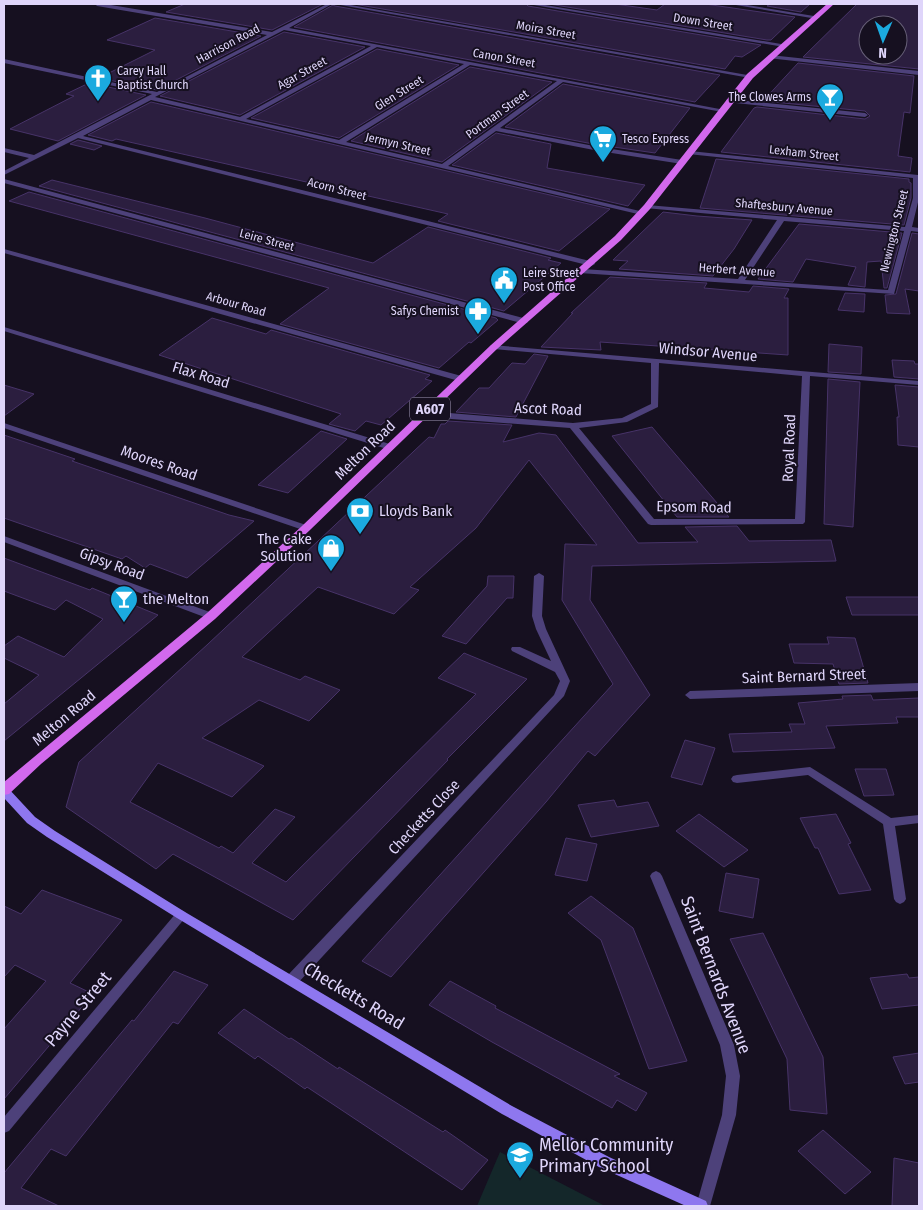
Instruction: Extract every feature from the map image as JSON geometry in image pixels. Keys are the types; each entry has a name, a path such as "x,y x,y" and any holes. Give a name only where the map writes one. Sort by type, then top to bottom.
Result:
{"main road":[{"name":"Melton Road","path":"4,790 36,761 211,616 494,348 590,264 644,210 750,76 831,4"}],"street":[{"path":"97,4 272,34"},
{"name":"Harrison Road","path":"4,173 330,4"},
{"name":"Moira Street","path":"338,4 750,76"},
{"name":"Down Street","path":"531,4 784,45"},
{"path":"733,4 817,17"},
{"name":"Canon Street","path":"282,28 562,80 725,106 865,115"},
{"name":"Agar Street","path":"241,119 374,46"},
{"path":"770,57 919,73"},
{"path":"4,61 158,94"},
{"name":"Glen Street","path":"341,142 469,63"},
{"name":"Portman Street","path":"444,166 562,80"},
{"name":"Jermyn Street","path":"150,98 644,210"},
{"path":"498,128 600,149 682,162"},
{"name":"Acorn Street","path":"77,136 590,264"},
{"path":"4,150 33,157"},
{"name":"Lexham Street","path":"690,152 916,176"},
{"name":"Newington Street","path":"891,292 916,198 916,176"},
{"name":"Leire Street","path":"4,180 524,321"},
{"name":"Shaftesbury Avenue","path":"644,210 782,218 919,230"},
{"path":"741,281 782,218"},
{"name":"Arbour Road","path":"4,251 462,379"},
{"name":"Herbert Avenue","path":"582,271 891,292"},
{"name":"Flax Road","path":"4,329 390,447"},
{"name":"Windsor Avenue","path":"494,348 919,383"},
{"name":"Ascot Road","path":"425,414 573,426 624,420 655,405 655,362"},
{"name":"Royal Road","path":"800,522 806,374"},
{"name":"Moores Road","path":"4,425 306,528"},
{"name":"Epsom Road","path":"573,426 651,522 800,522"},
{"name":"Gipsy Road","path":"4,539 211,616"},
{"name":"Checketts Close","path":"292,980 559,696 565,681 537,616 539,576"},
{"path":"516,649 561,670"},
{"name":"Saint Bernard Street","path":"690,695 919,687"},
{"path":"737,779 810,771 889,822 919,819"},
{"name":"Checketts Road","path":"4,790 31,820 51,834 181,915 507,1110 604,1162 702,1206"},
{"path":"889,822 900,899"},
{"name":"Saint Bernards Avenue","path":"656,876 727,1046 733,1076 729,1115 702,1206"},
{"name":"Payne Street","path":"4,1127 181,915"}],"green space":[{"name":"Mellor Community Primary School","path":"500,1152 605,1206 477,1206"}],"building":[{"path":"185,4 323,4 272,30 166,12"},
{"path":"354,4 526,4 528,6 761,45 742,57 735,56 725,69"},
{"path":"549,4 615,4 657,10 665,4 705,4 795,17 771,40 767,40"},
{"path":"770,4 810,4 801,12 767,6"},
{"path":"857,4 919,4 919,69 880,65 908,65 908,15 858,15 858,63 803,57"},
{"path":"333,5 720,75 695,102 294,27"},
{"path":"155,18 261,36 157,90 99,78 155,50 107,40"},
{"path":"284,32 365,47 240,115 160,96"},
{"path":"377,49 459,65 339,138 251,118"},
{"path":"798,63 914,76 910,113 904,112 898,156 912,158 910,172 721,152 754,108 757,107 865,119 870,116 865,111 763,101"},
{"path":"470,67 552,82 442,162 351,141"},
{"path":"89,83 146,95 58,141 10,129 74,96 66,94"},
{"path":"563,84 690,108 655,153 593,144 505,127"},
{"path":"151,102 610,209 559,251 438,221 448,214 116,139 112,141 88,135"},
{"path":"496,133 551,144 547,168 645,185 628,206 452,165"},
{"path":"78,140 102,146 94,150 70,144"},
{"path":"716,159 909,179 911,183 911,198 904,225 700,208"},
{"path":"52,180 205,218 373,263 428,227 551,258 548,260 561,263 504,311 39,186"},
{"path":"29,192 498,320 439,368 280,324 329,288 9,201"},
{"path":"663,212 752,220 734,249 713,276 619,269 628,261 613,260"},
{"path":"799,224 902,233 887,288 884,288 881,261 867,262 865,287 848,285 856,267 806,259 793,282 758,279"},
{"path":"912,233 919,234 919,291 905,289 910,314 887,313 885,295 896,294"},
{"path":"610,277 707,283 704,288 749,292 753,286 789,289 784,298 788,298 788,355 600,342 601,350 541,347 573,313 571,313"},
{"path":"845,293 865,294 864,312 838,310"},
{"path":"212,318 266,334 271,330 430,375 425,379 432,381 381,425 366,421 355,431 329,424 341,414 159,355"},
{"path":"829,344 862,347 861,374 828,372"},
{"path":"534,354 548,356 516,417 456,412 479,388 489,388 512,363 525,364"},
{"path":"892,360 914,361 915,364 919,364 919,379 894,377"},
{"path":"828,379 860,382 853,527 824,524"},
{"path":"4,385 34,394 4,416"},
{"path":"895,385 919,387 919,447 898,445 897,417 899,417"},
{"path":"448,421 512,425 503,442 539,433 556,435 638,543 698,542 685,527 737,526 749,541 831,540 836,561 592,566 590,600 650,695 595,756 588,751 546,802 391,977 362,961 613,684 562,600 565,544 597,545 529,460 476,528 410,587 419,590 394,614 318,587 242,657 300,680 305,676 340,690 309,721 259,700 202,738 264,766 232,797 158,763 130,802 219,848 221,846 233,853 275,809 295,817 252,863 286,882 476,694 438,678 464,653 527,679 447,759 293,920 173,854 156,869 66,807 79,762 429,437 434,438 441,424 445,424"},
{"path":"652,427 729,517 677,517 612,436"},
{"path":"321,431 347,439 288,493 258,485"},
{"path":"4,435 75,459 72,461 229,515 254,521 187,578 150,564 145,568 126,556 122,559 4,518"},
{"path":"4,558 90,590 92,588 158,615 4,741 4,704 39,675 4,658 4,646 18,636 64,657 103,619 66,600 55,610 4,591"},
{"path":"488,576 514,576 513,598 507,598 466,644 442,636 487,586"},
{"path":"846,597 919,597 919,615 852,615"},
{"path":"827,637 855,638 868,683 839,684 833,664 794,663 789,644 829,644"},
{"path":"871,695 873,700 919,698 919,717 896,717 898,723 826,726 835,748 733,752 729,734 792,732 789,724 805,724 798,703 843,699 842,696"},
{"path":"685,740 715,748 702,785 671,777"},
{"path":"855,769 886,769 894,795 864,796"},
{"path":"614,800 617,807 648,802 659,826 591,837 578,805"},
{"path":"699,814 748,850 724,867 676,831"},
{"path":"836,814 851,843 848,844 871,890 839,894 818,848 815,848 800,818"},
{"path":"566,838 597,844 587,881 555,875"},
{"path":"726,873 759,879 753,918 719,911"},
{"path":"42,890 122,920 70,983 93,994 4,1099 4,1029 46,981 15,965 4,977 4,906 21,914"},
{"path":"591,896 633,928 687,1061 649,1069 601,940 568,913"},
{"path":"763,933 823,1057 827,1114 790,1110 787,1059 730,939"},
{"path":"174,971 208,985 178,1024 173,1022 66,1156 51,1149 21,1188 59,1206 4,1206 4,1173 132,1020 134,1021"},
{"path":"907,974 909,978 919,977 919,1005 882,1009 870,978"},
{"path":"450,981 496,1006 495,1008 620,1074 614,1076 647,1093 636,1111 617,1100 612,1108 429,1005"},
{"path":"244,1009 338,1069 339,1067 443,1132 445,1130 488,1160 462,1190 307,1087 305,1089 258,1056 255,1059 218,1033"},
{"path":"919,1053 919,1082 905,1084 893,1057"},
{"path":"823,1130 871,1172 845,1194 798,1151"},
{"path":"894,1158 919,1163 919,1206 892,1206"}],"place":[{"name":"Carey Hall Baptist Church","path":"98,102"},
{"name":"The Clowes Arms","path":"830,121"},
{"name":"Tesco Express","path":"603,163"},
{"name":"Leire Street Post Office","path":"504,304"},
{"name":"Safys Chemist","path":"478,335"},
{"name":"Lloyds Bank","path":"360,535"},
{"name":"The Cake Solution","path":"331,572"},
{"name":"the Melton","path":"124,623"},
{"name":"Mellor Community Primary School","path":"520,1179"}]}
